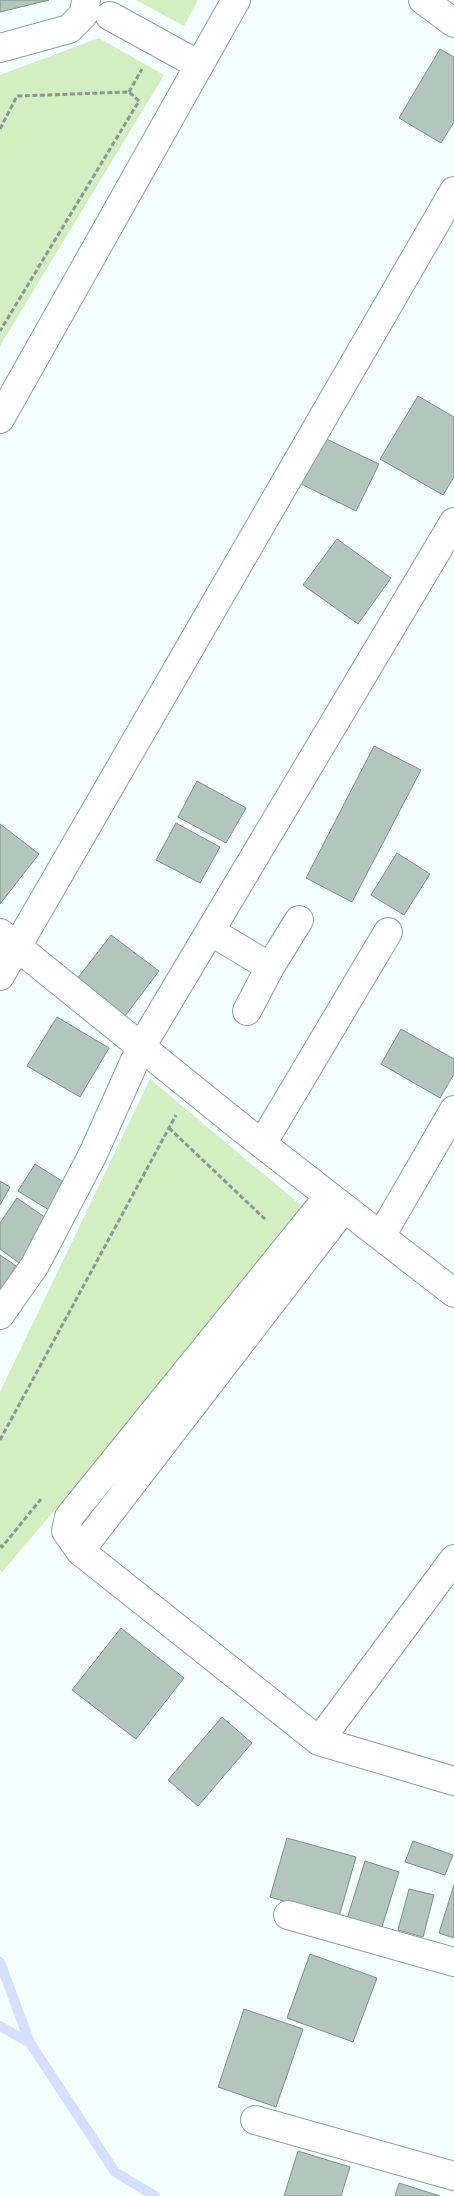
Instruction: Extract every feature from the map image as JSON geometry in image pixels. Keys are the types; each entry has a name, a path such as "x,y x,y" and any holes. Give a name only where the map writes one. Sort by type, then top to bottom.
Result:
{"street":[{"path":"0,48 69,28 84,14 86,0"},
{"path":"0,419 236,0"},
{"path":"423,0 454,23"},
{"path":"110,16 199,65"},
{"path":"0,976 8,940 454,191"},
{"path":"0,1315 35,1264 93,1154 141,1046 454,522"},
{"path":"247,1011 270,967 299,920"},
{"path":"210,931 270,967"},
{"path":"262,1144 388,932"},
{"path":"8,940 262,1144 454,1293"},
{"path":"381,1236 454,1110"},
{"path":"336,1202 80,1551 319,1741 454,1781"},
{"path":"319,1741 454,1559"},
{"path":"288,1915 454,1962"},
{"path":"256,2120 454,2176"}],"path":[{"path":"0,129 17,96 129,92 139,101 0,330"},
{"path":"0,1440 191,1087"},
{"path":"169,1128 267,1221"}],"green space":[{"path":"136,0 198,0 184,26"},
{"path":"99,38 164,75 0,346 0,75"},
{"path":"150,1079 309,1212 2,1572 0,1570 0,1392"}],"building":[{"path":"0,0 49,0 0,12"},
{"path":"440,49 454,57 454,122 441,143 399,118"},
{"path":"418,396 454,417 454,477 443,495 380,459"},
{"path":"320,436 379,464 356,511 297,482"},
{"path":"337,539 391,578 358,624 303,585"},
{"path":"374,746 421,770 352,902 306,878"},
{"path":"197,781 246,808 226,843 178,817"},
{"path":"176,823 220,847 200,883 156,860"},
{"path":"0,824 39,854 0,904"},
{"path":"397,853 430,874 404,915 371,895"},
{"path":"111,935 159,971 125,1016 77,979"},
{"path":"57,1017 109,1048 80,1097 27,1066"},
{"path":"401,1029 454,1059 454,1074 440,1098 381,1064"},
{"path":"35,1164 65,1183 49,1210 18,1191"},
{"path":"0,1181 10,1187 0,1205"},
{"path":"17,1198 49,1220 19,1263 0,1249 0,1223"},
{"path":"0,1255 16,1266 0,1290"},
{"path":"121,1628 184,1678 136,1739 72,1690"},
{"path":"222,1717 252,1743 198,1806 168,1780"},
{"path":"287,1838 356,1857 339,1917 270,1897"},
{"path":"413,1841 453,1855 445,1875 405,1862"},
{"path":"365,1861 399,1872 381,1930 347,1919"},
{"path":"454,1885 454,1938 439,1933"},
{"path":"409,1889 434,1895 423,1937 398,1930"},
{"path":"310,1954 377,1978 353,2042 287,2018"},
{"path":"244,2009 303,2029 276,2107 218,2087"},
{"path":"298,2151 350,2167 341,2196 284,2196"},
{"path":"399,2183 440,2196 395,2196"}],"waterway":[{"path":"0,1962 30,2043"},
{"path":"0,2026 30,2043 115,2172 155,2196"}]}
